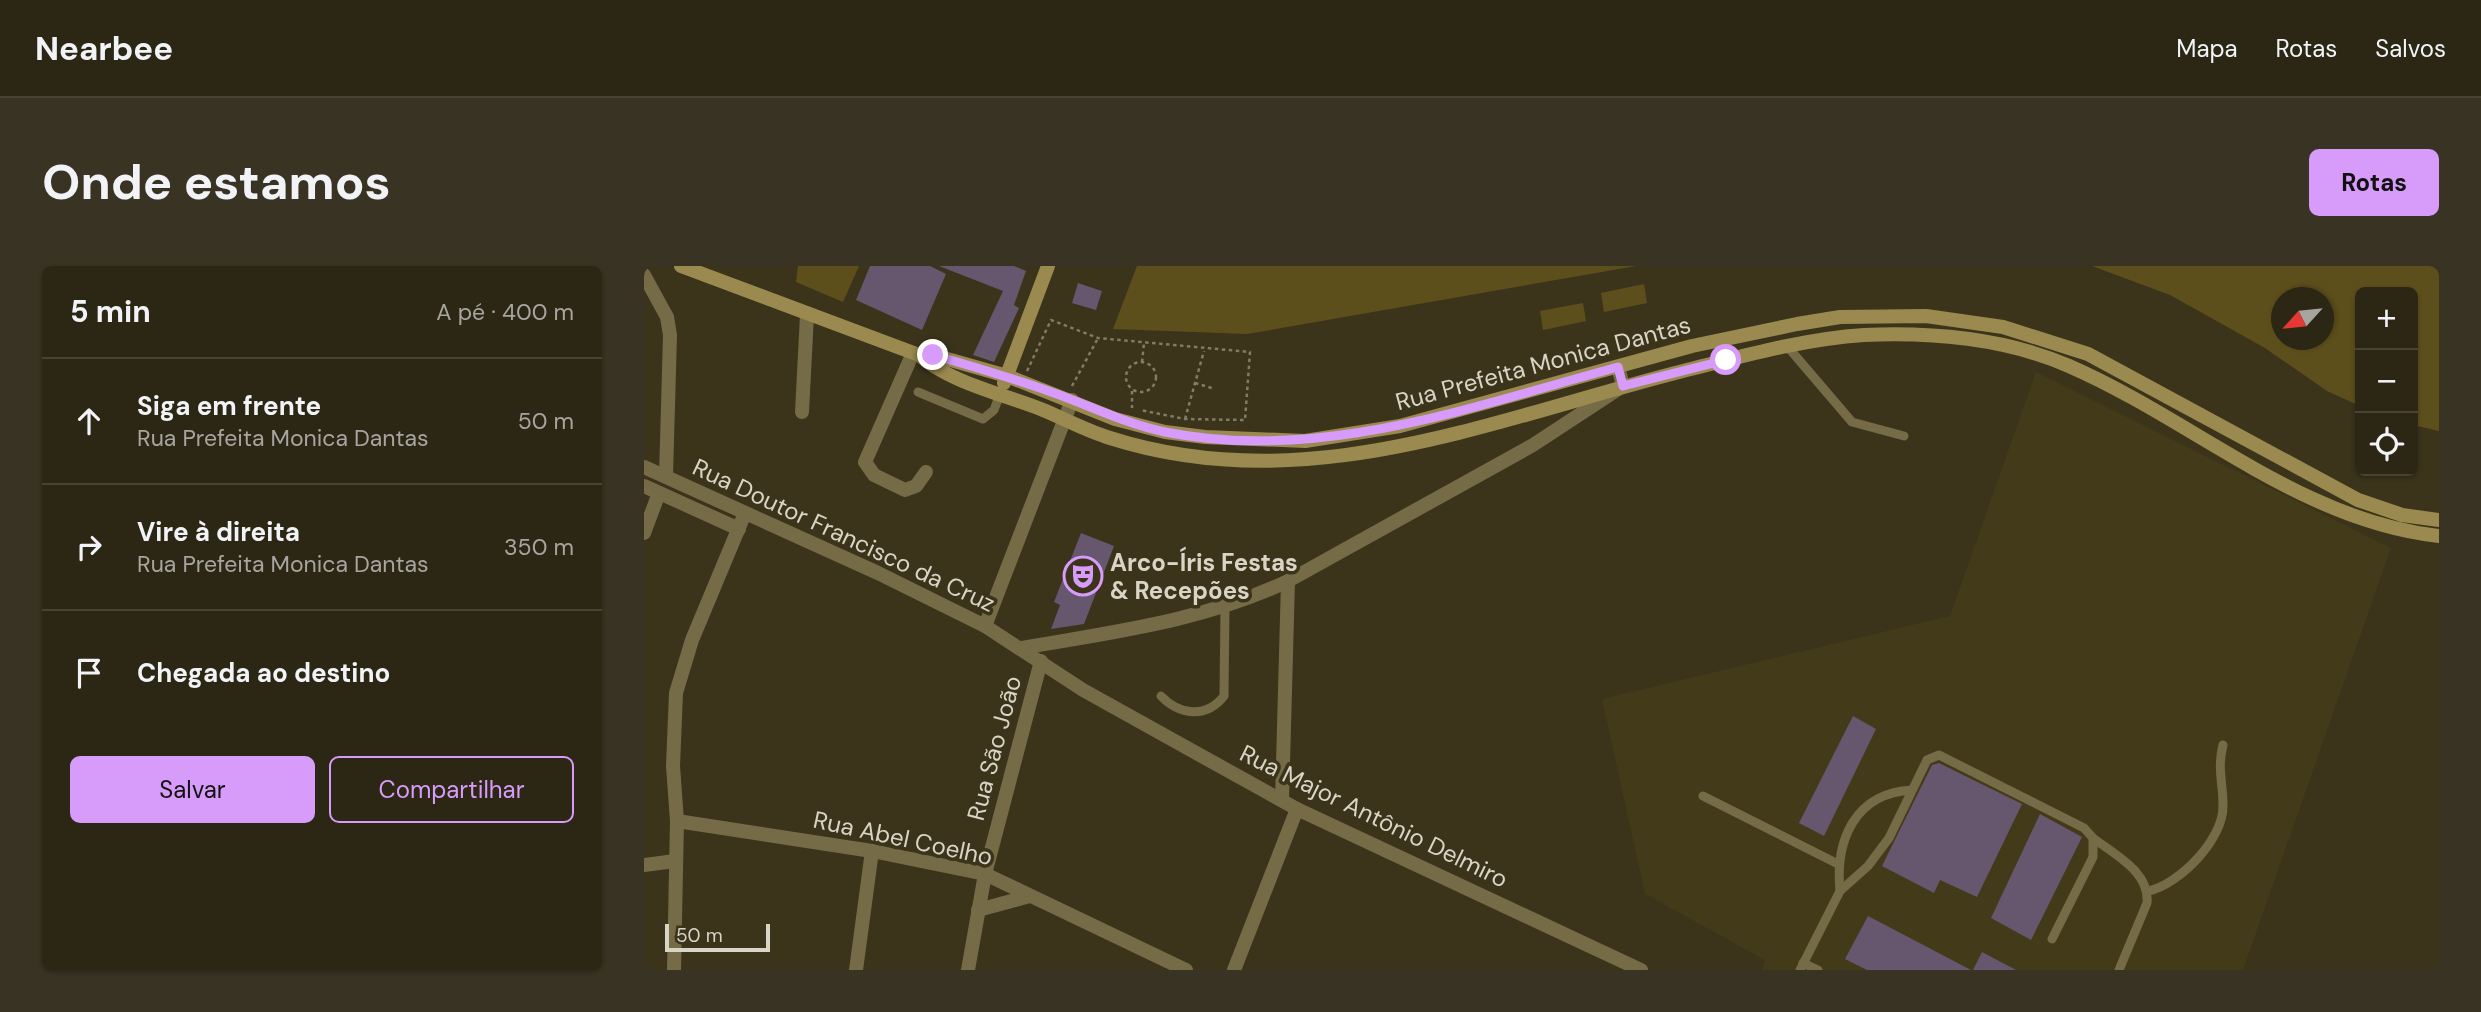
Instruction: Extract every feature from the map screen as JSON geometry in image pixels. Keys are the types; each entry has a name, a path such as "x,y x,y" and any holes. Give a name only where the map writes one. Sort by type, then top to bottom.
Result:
{"main road":[{"name":"Rua Prefeita Monica Dantas","path":"681,266 916,354 947,373 1108,438 1196,456 1304,461 1403,447 1623,386 1787,346 1862,335 1969,338 2025,350 2113,387 2329,507 2385,527 2439,536"},
{"path":"1000,394 1048,266"},
{"name":"Rua Prefeita Monica Dantas","path":"916,354 933,355 1071,395 1115,419 1165,432 1205,437 1305,441 1400,426 1692,346 1840,317 1926,316 2003,327 2047,339 2109,363 2358,500 2402,515 2439,520"}],"street":[{"path":"644,275 667,317 670,335 666,476"},
{"path":"802,412 807,314"},
{"path":"916,354 865,462 874,475 905,490 916,486 926,472"},
{"path":"1022,648 1158,624 1225,607 1288,581 1533,445 1623,386 1618,367"},
{"path":"985,626 1065,419 1071,395"},
{"name":"Rua Doutor Francisco da Cruz","path":"644,467 985,626 1022,648"},
{"path":"644,486 739,529"},
{"path":"644,533 659,493"},
{"path":"674,970 677,821 673,766 676,693 692,640 745,513"},
{"path":"1282,800 1288,581"},
{"name":"Rua Major Antônio Delmiro","path":"1022,648 1083,690 1297,809 1641,970"},
{"name":"Rua São João","path":"968,970 985,874 1041,661"},
{"path":"1234,970 1297,809"},
{"name":"Rua Abel Coelho","path":"677,821 872,851 985,874 1165,965 1186,970"},
{"path":"856,970 872,851"},
{"path":"644,865 675,861"},
{"path":"978,910 1030,896"}],"lane":[{"path":"1787,346 1852,422 1904,436"},
{"path":"918,392 983,419 994,410 1000,394"},
{"path":"1161,696 1171,706 1192,712 1212,708 1224,696 1225,607"},
{"path":"2148,891 2163,888 2178,878 2212,838 2221,821 2223,805 2218,768 2223,746"},
{"path":"1818,970 1802,967 1840,891 1879,853 1927,760 1944,755 2084,828 2144,880 2148,891 2147,903 2119,970"},
{"path":"1840,891 1838,864 1847,835 1864,810 1887,794 1912,790"},
{"path":"1703,796 1838,864"},
{"path":"2052,939 2093,857 2093,838"}],"path":[{"path":"1038,375 1027,371 1051,320 1098,338 1204,350 1250,352 1245,420 1185,419 1124,406"},
{"path":"1071,395 1098,338"},
{"path":"1142,362 1144,343"},
{"path":"1185,419 1204,350"},
{"path":"1142,362 1154,370 1154,384 1142,392 1132,389 1126,381 1127,372 1133,364 1142,362"},
{"path":"1195,383 1216,389"},
{"path":"1132,389 1132,408"}],"shaded area":[{"path":"798,266 859,266 843,302 796,282"},
{"path":"1137,266 1636,266 1247,334 1113,329"},
{"path":"2092,266 2439,266 2439,431 2418,426 2418,287 2355,287 2355,404 2327,391 2265,348 2170,295"},
{"path":"1644,284 1647,303 1604,312 1601,293"},
{"path":"1583,303 1586,321 1543,330 1540,311"},
{"path":"2036,372 2391,548 2243,970 1762,970 1765,960 1645,894 1602,699 1950,616"}],"building":[{"path":"870,266 930,266 946,274 922,330 856,300"},
{"path":"939,266 1014,266 1026,271 1014,305 1019,308 994,362 973,355 1003,291"},
{"path":"1078,283 1102,291 1096,310 1072,303"},
{"path":"1081,533 1114,546 1084,624 1051,629 1060,605 1054,602"},
{"path":"1853,716 1876,729 1824,836 1799,823"},
{"path":"1939,763 2022,804 1977,897 1940,880 1934,893 1882,866 1932,765"},
{"path":"2040,814 2082,837 2031,940 1991,918"},
{"path":"1868,916 1971,970 1867,970 1845,959"},
{"path":"1982,952 2016,970 1973,970"}],"place":[{"name":"Arco-Íris Festas & Recepões","path":"1083,576"}],"route":[{"path":"933,355 1006,376 1115,419 1165,432 1205,437 1305,441 1400,426 1618,367 1623,386 1726,360"}]}
